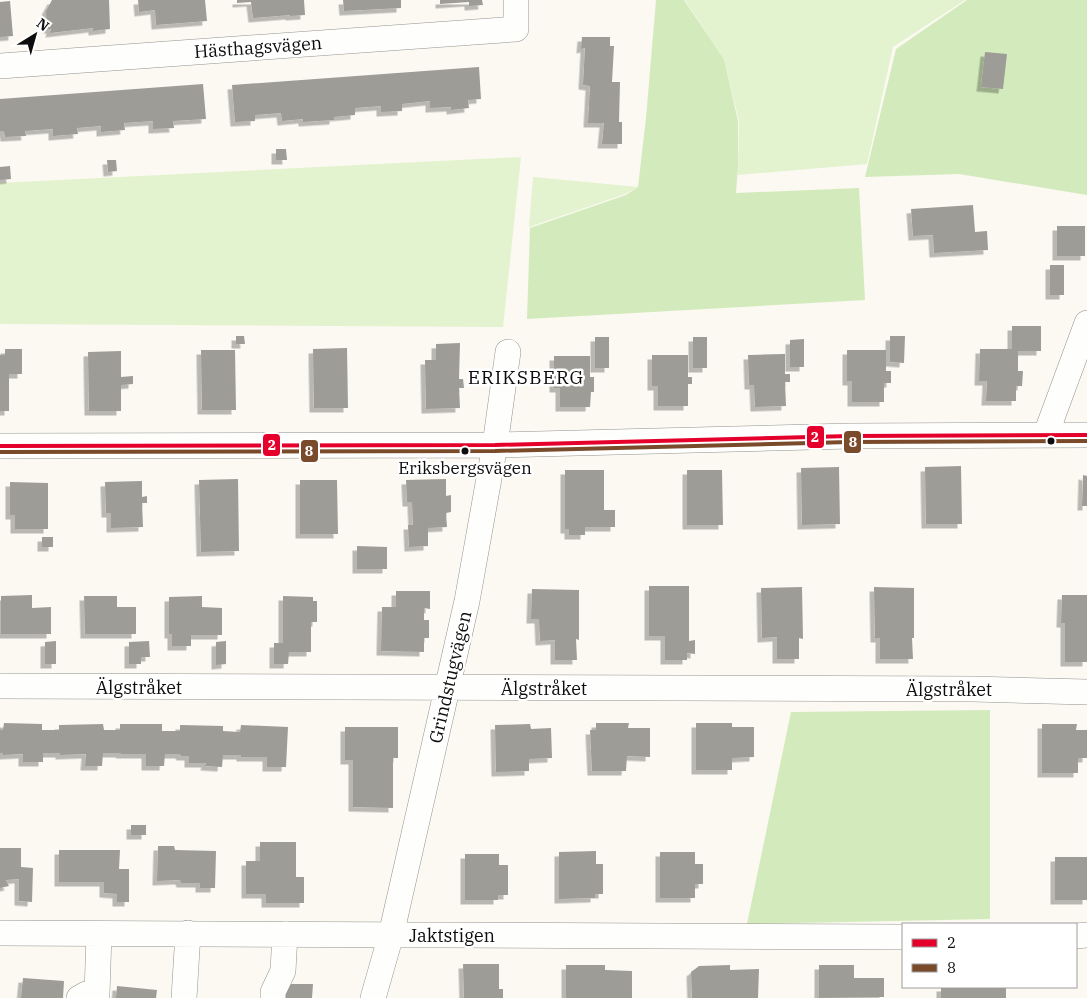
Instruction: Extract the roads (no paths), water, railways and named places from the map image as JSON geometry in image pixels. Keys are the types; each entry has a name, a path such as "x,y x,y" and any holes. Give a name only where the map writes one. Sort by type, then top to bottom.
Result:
{"street":[{"name":"Hästhagsvägen","path":"0,66 516,29 516,0"},
{"path":"1046,434 1087,323"},
{"name":"Grindstugvägen","path":"373,998 391,935 467,601 495,446 508,352"},
{"path":"0,446 495,446 850,436 1087,435"},
{"name":"Älgstråket","path":"0,686 973,689 1087,692"},
{"name":"Jaktstigen","path":"0,933 902,937"},
{"path":"184,998 188,933"},
{"path":"93,997 100,934"},
{"path":"273,998 273,992 283,971 285,934"}],"place":[{"name":"Eriksbergsvägen","path":"465,451"}],"district":[{"name":"ERIKSBERG","path":"526,377"}]}
